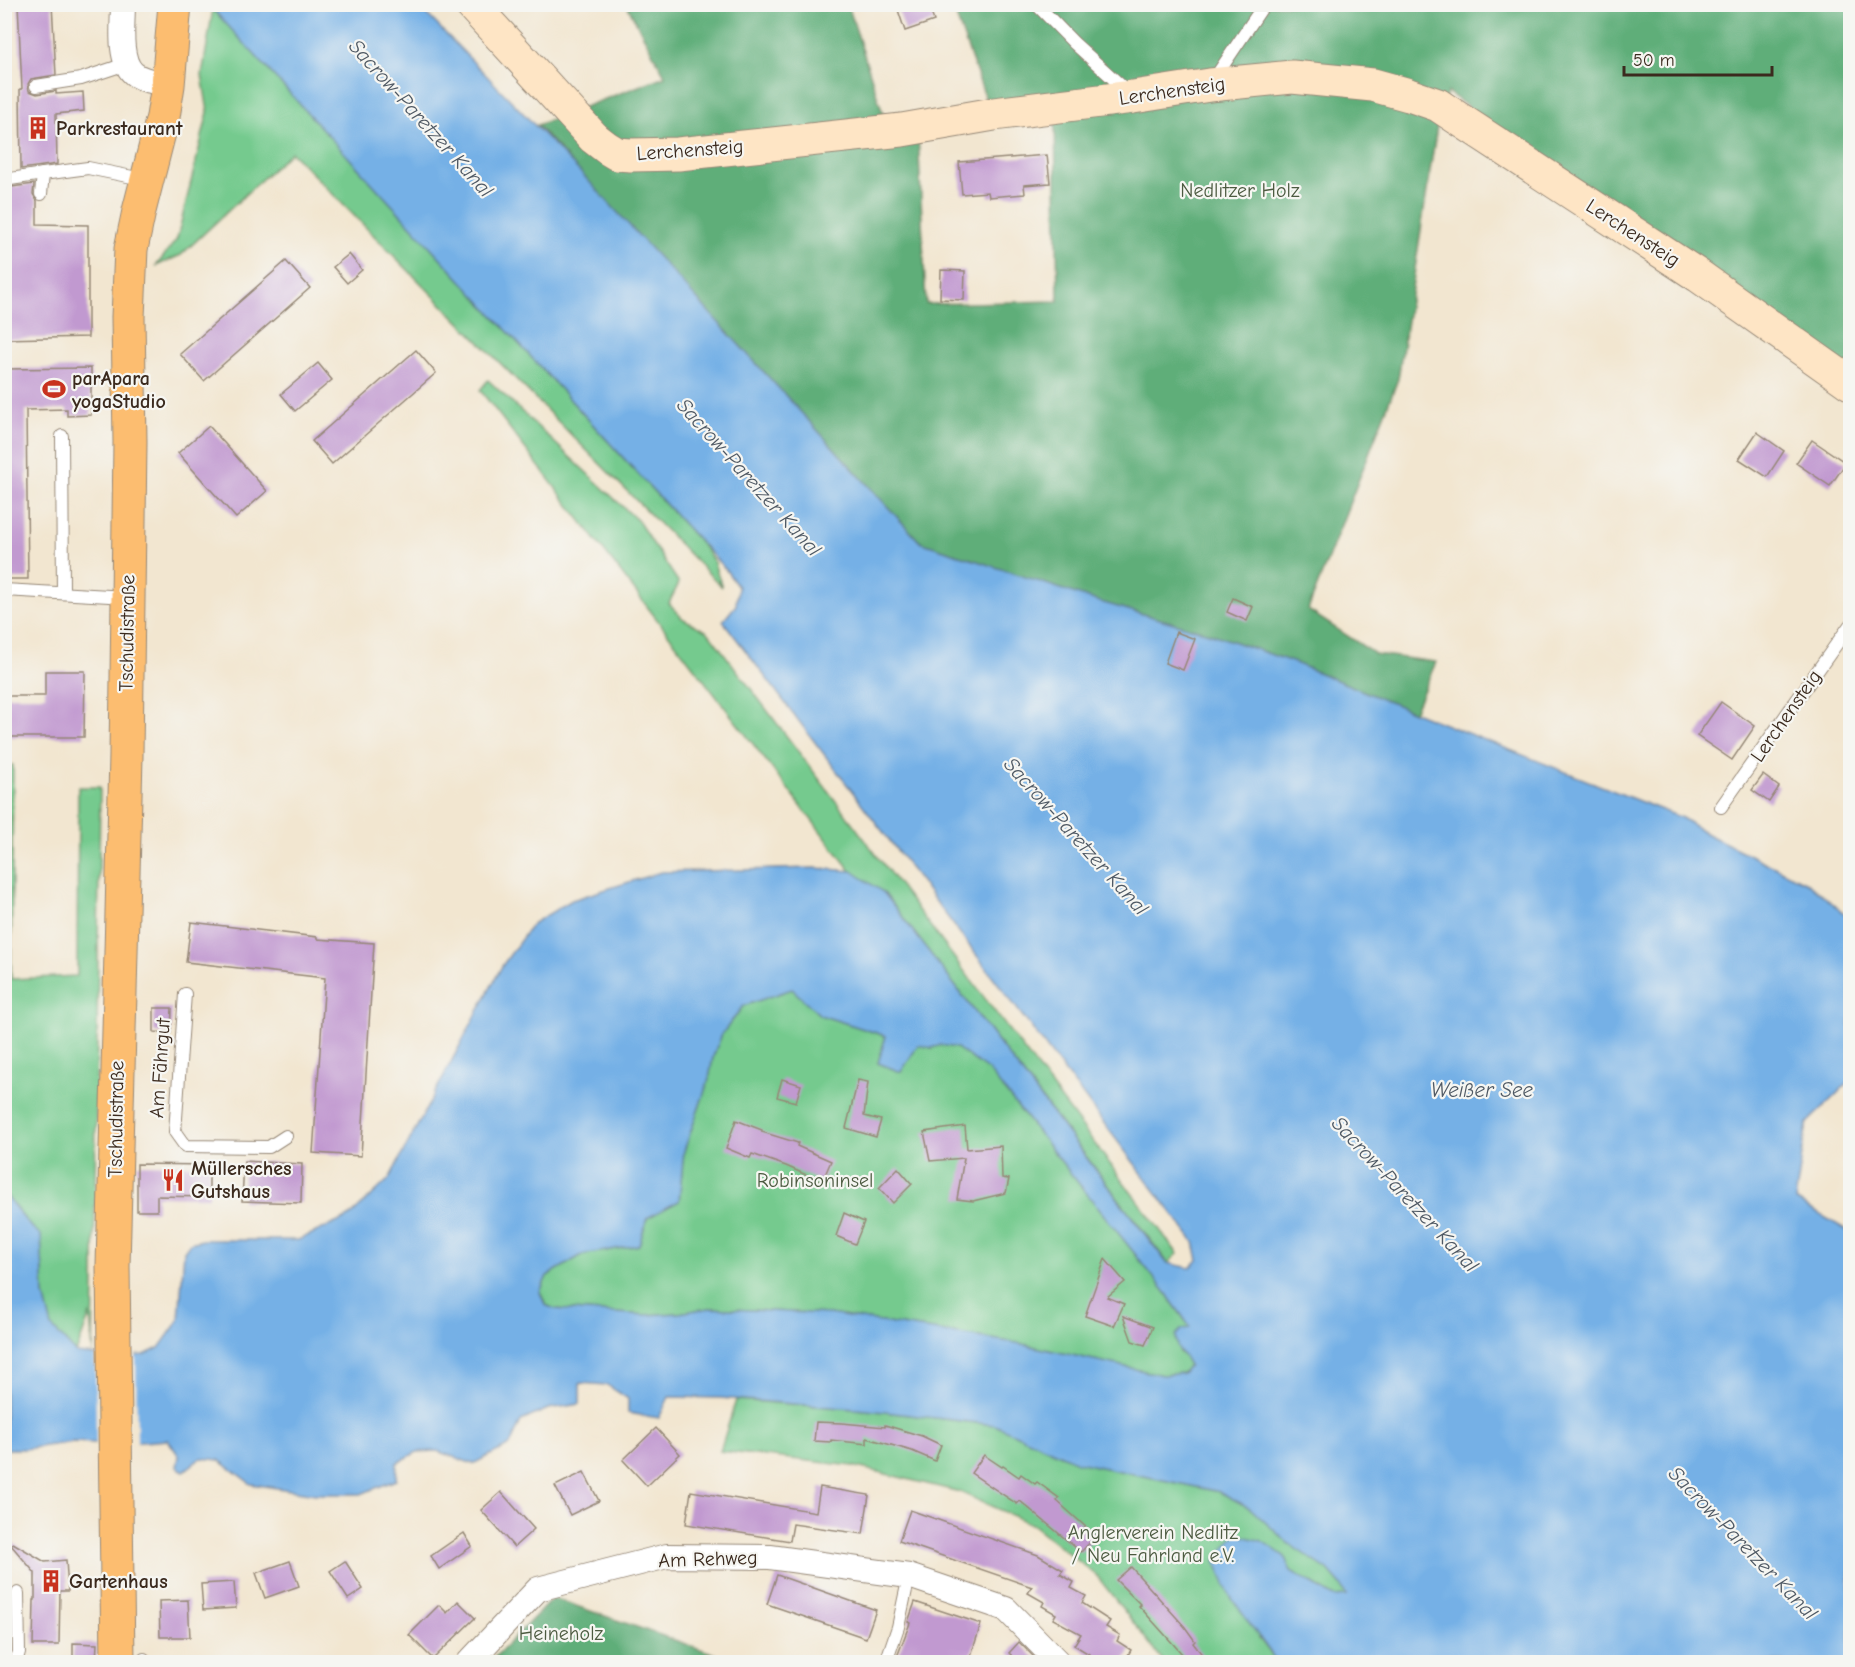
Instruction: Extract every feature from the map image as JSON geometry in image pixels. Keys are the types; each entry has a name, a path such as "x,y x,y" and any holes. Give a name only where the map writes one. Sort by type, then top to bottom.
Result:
{"main road":[{"name":"Tschudistraße","path":"135,1661 116,1488 113,1266 126,756 130,442 129,275 131,249 139,211 163,117 175,4"}],"street":[{"path":"123,4 123,51 126,64 133,73 142,78 168,85"},
{"name":"Lerchensteig","path":"471,4 594,138 617,154 678,154 902,130 994,114 1210,85 1292,77 1373,85 1438,105 1699,276 1851,383"},
{"name":"Am Rehweg","path":"469,1662 538,1588 667,1556 770,1557 909,1576 1006,1609 1058,1662"}],"lane":[{"path":"1036,4 1074,43 1133,97"},
{"path":"1210,85 1263,6 1260,4"},
{"path":"36,86 81,79 126,64"},
{"path":"4,180 88,168 148,180"},
{"path":"40,195 43,174"},
{"path":"62,436 63,593"},
{"path":"4,590 128,597"},
{"name":"Lerchensteig","path":"1721,807 1851,625"},
{"name":"Am Fährgut","path":"185,994 175,1132 185,1146 269,1146 286,1136"},
{"path":"886,1662 898,1627 909,1576"},
{"path":"16,1662 19,1652 18,1593"}],"green space":[{"name":"Nedlitzer Holz","path":"627,5 848,5 886,123 918,133 926,304 1058,301 1055,122 992,116 952,5 1850,5 1850,377 1447,92 1437,126 1398,379 1308,610 1375,654 1436,662 1414,712 1295,663 1212,634 1097,601 920,542 537,125 665,76"},
{"path":"213,9 700,542 713,560 722,587 291,152 181,255 156,266 177,239 208,112 202,75"},
{"path":"488,380 638,521 679,583 669,603 682,618 708,632 1178,1254 1168,1263 884,893 851,871 480,390"},
{"path":"4,765 13,765 11,979 77,976 78,787 100,787 93,1353 90,1314 76,1353 52,1327 44,1295 41,1235 29,1225 5,1194"},
{"name":"Robinsoninsel","path":"792,989 820,1015 886,1036 878,1063 901,1072 918,1045 932,1048 941,1045 957,1048 989,1071 1167,1294 1190,1328 1179,1352 1189,1365 1183,1373 1162,1375 1017,1343 829,1314 709,1308 647,1315 555,1309 546,1305 540,1292 547,1276 582,1255 639,1245 647,1218 679,1201 684,1151 722,1034 743,1006"},
{"name":"Anglerverein Nedlitz / Neu Fahrland e.V.","path":"736,1400 867,1410 995,1425 1077,1462 1220,1492 1250,1508 1289,1544 1328,1570 1341,1585 1346,1596 1335,1597 1291,1571 1284,1556 1259,1638 1277,1662 1164,1662 1097,1576 1033,1525 960,1492 853,1466 720,1451"},
{"name":"Heineholz","path":"553,1598 738,1662 490,1662"}],"water":[{"name":"Weißer See","path":"209,5 418,5 585,177 920,542 1097,601 1212,634 1295,663 1682,818 1707,834 1809,884 1850,918 1850,1081 1807,1123 1795,1200 1850,1232 1850,1662 1277,1662 1230,1596 1215,1560 1236,1534 1262,1541 1284,1556 1291,1571 1334,1597 1346,1596 1341,1585 1328,1570 1289,1544 1250,1508 1220,1492 1077,1462 995,1425 867,1410 720,1398 669,1397 659,1418 628,1413 628,1399 607,1385 580,1383 580,1404 548,1409 521,1421 510,1445 473,1464 437,1451 417,1452 397,1463 396,1480 361,1494 316,1494 251,1484 219,1460 201,1458 184,1471 177,1467 179,1456 168,1440 115,1444 73,1442 25,1449 5,1449 4,1193 29,1225 41,1235 44,1295 52,1327 76,1353 114,1357 144,1355 159,1348 179,1320 184,1251 190,1243 202,1240 298,1240 349,1217 389,1179 502,966 532,924 572,900 661,872 816,868 852,871 884,893 1167,1263 1190,1268 1198,1260 1194,1242 723,621 736,605 738,587 726,570","holes":["792,989 820,1015 886,1036 878,1063 901,1072 918,1045 932,1048 941,1045 957,1048 989,1071 1167,1294 1187,1323 1190,1328 1182,1329 1176,1335 1178,1348 1189,1365 1183,1373 1162,1375 1017,1343 829,1314 709,1308 647,1315 555,1309 545,1305 540,1292 547,1276 582,1255 639,1245 647,1218 679,1201 684,1151 709,1079 713,1057 722,1034 743,1006"]}],"pier":[{"path":"95,1352 114,1354 136,1352 137,1445 96,1446"}],"building":[{"path":"18,4 52,4 56,75 31,79 28,84 29,91 37,94 56,91 56,94 83,92 84,111 56,114 57,164 21,169 20,89 22,89"},
{"path":"896,4 928,4 934,21 905,31"},
{"path":"1047,155 1050,183 1024,185 1025,194 989,197 988,192 962,194 959,162"},
{"path":"34,184 37,224 88,225 88,337 4,339 4,188"},
{"path":"349,254 362,270 347,283 333,267"},
{"path":"286,261 310,288 204,381 180,354"},
{"path":"941,270 965,271 964,300 940,299"},
{"path":"416,350 436,373 332,464 312,441"},
{"path":"318,363 332,380 295,411 281,394"},
{"path":"91,368 91,415 67,416 67,409 26,410 28,579 4,579 4,369"},
{"path":"209,426 267,491 236,518 178,453"},
{"path":"1757,432 1784,451 1767,477 1739,459"},
{"path":"1812,440 1846,463 1830,486 1796,463"},
{"path":"1233,598 1253,607 1247,621 1227,612"},
{"path":"1176,632 1195,639 1183,670 1165,663"},
{"path":"45,671 85,671 84,737 4,737 4,696 45,696"},
{"path":"1721,702 1755,726 1732,760 1697,736"},
{"path":"1763,775 1779,787 1769,802 1752,790"},
{"path":"191,922 317,937 317,939 374,943 361,1156 313,1153 325,978 186,962"},
{"path":"154,1008 172,1008 171,1033 154,1032"},
{"path":"782,1079 801,1085 796,1102 777,1097"},
{"path":"858,1080 868,1082 864,1116 881,1120 876,1137 846,1128"},
{"path":"736,1120 762,1130 762,1132 798,1143 797,1146 831,1161 822,1182 786,1166 752,1154 750,1158 726,1148"},
{"path":"965,1126 967,1149 1001,1146 1002,1178 1009,1179 1006,1193 973,1201 957,1199 964,1158 930,1161 924,1132"},
{"path":"244,1161 302,1164 301,1203 242,1201"},
{"name":"Müllersches Gutshaus","path":"137,1164 209,1165 209,1197 157,1196 157,1211 137,1211"},
{"path":"898,1168 912,1184 893,1203 879,1188"},
{"path":"844,1213 864,1222 855,1244 836,1236"},
{"path":"1105,1259 1125,1282 1107,1297 1124,1304 1114,1326 1085,1316"},
{"path":"1123,1316 1153,1327 1145,1345 1132,1341"},
{"path":"816,1422 885,1427 885,1425 922,1436 941,1445 935,1461 912,1451 867,1438 867,1444 831,1440 831,1442 814,1441"},
{"path":"656,1428 680,1454 647,1486 623,1460"},
{"path":"984,1455 1019,1477 1021,1474 1035,1484 1037,1482 1059,1498 1057,1501 1096,1536 1081,1552 1020,1501 1017,1504 971,1473"},
{"path":"584,1472 599,1501 570,1515 555,1486"},
{"path":"820,1487 869,1495 863,1534 793,1524 790,1541 686,1524 691,1491 816,1512"},
{"path":"501,1492 534,1529 514,1547 481,1510"},
{"path":"910,1510 1038,1555 1063,1570 1060,1574 1074,1582 1071,1588 1086,1596 1082,1603 1110,1621 1106,1627 1120,1635 1117,1641 1131,1650 1124,1662 1083,1662 1089,1654 1074,1645 1081,1634 1053,1619 1056,1614 1042,1606 1044,1602 1028,1593 1032,1587 899,1541"},
{"path":"464,1533 472,1546 439,1569 431,1556"},
{"path":"13,1543 45,1562 66,1560 68,1591 60,1591 59,1645 33,1645 35,1573 11,1545"},
{"path":"290,1561 299,1586 265,1598 256,1573"},
{"path":"345,1561 363,1589 348,1599 330,1571"},
{"path":"1131,1567 1185,1627 1195,1641 1193,1643 1208,1662 1177,1662 1183,1655 1139,1606 1141,1605 1116,1580"},
{"path":"777,1575 876,1610 866,1638 767,1604"},
{"path":"234,1582 236,1608 203,1610 201,1584"},
{"path":"188,1600 190,1637 160,1637 159,1601"},
{"path":"458,1601 475,1618 433,1659 409,1635 439,1605 447,1613"},
{"path":"915,1602 981,1624 969,1662 895,1662 910,1623 908,1622"},
{"path":"1019,1642 1039,1662 1019,1662 1009,1653"},
{"path":"73,1643 97,1644 96,1662 73,1662"}],"place":[{"name":"Parkrestaurant","path":"38,128"},
{"name":"parApara yogaStudio","path":"54,389"},
{"name":"Müllersches Gutshaus","path":"173,1180"},
{"name":"Gartenhaus","path":"51,1581"}],"water label":[{"name":"Sacrow-Paretzer Kanal","path":"421,118"},
{"name":"Sacrow-Paretzer Kanal","path":"749,477"},
{"name":"Sacrow-Paretzer Kanal","path":"1076,836"},
{"name":"Sacrow-Paretzer Kanal","path":"1405,1194"},
{"name":"Sacrow-Paretzer Kanal","path":"1743,1543"}]}
